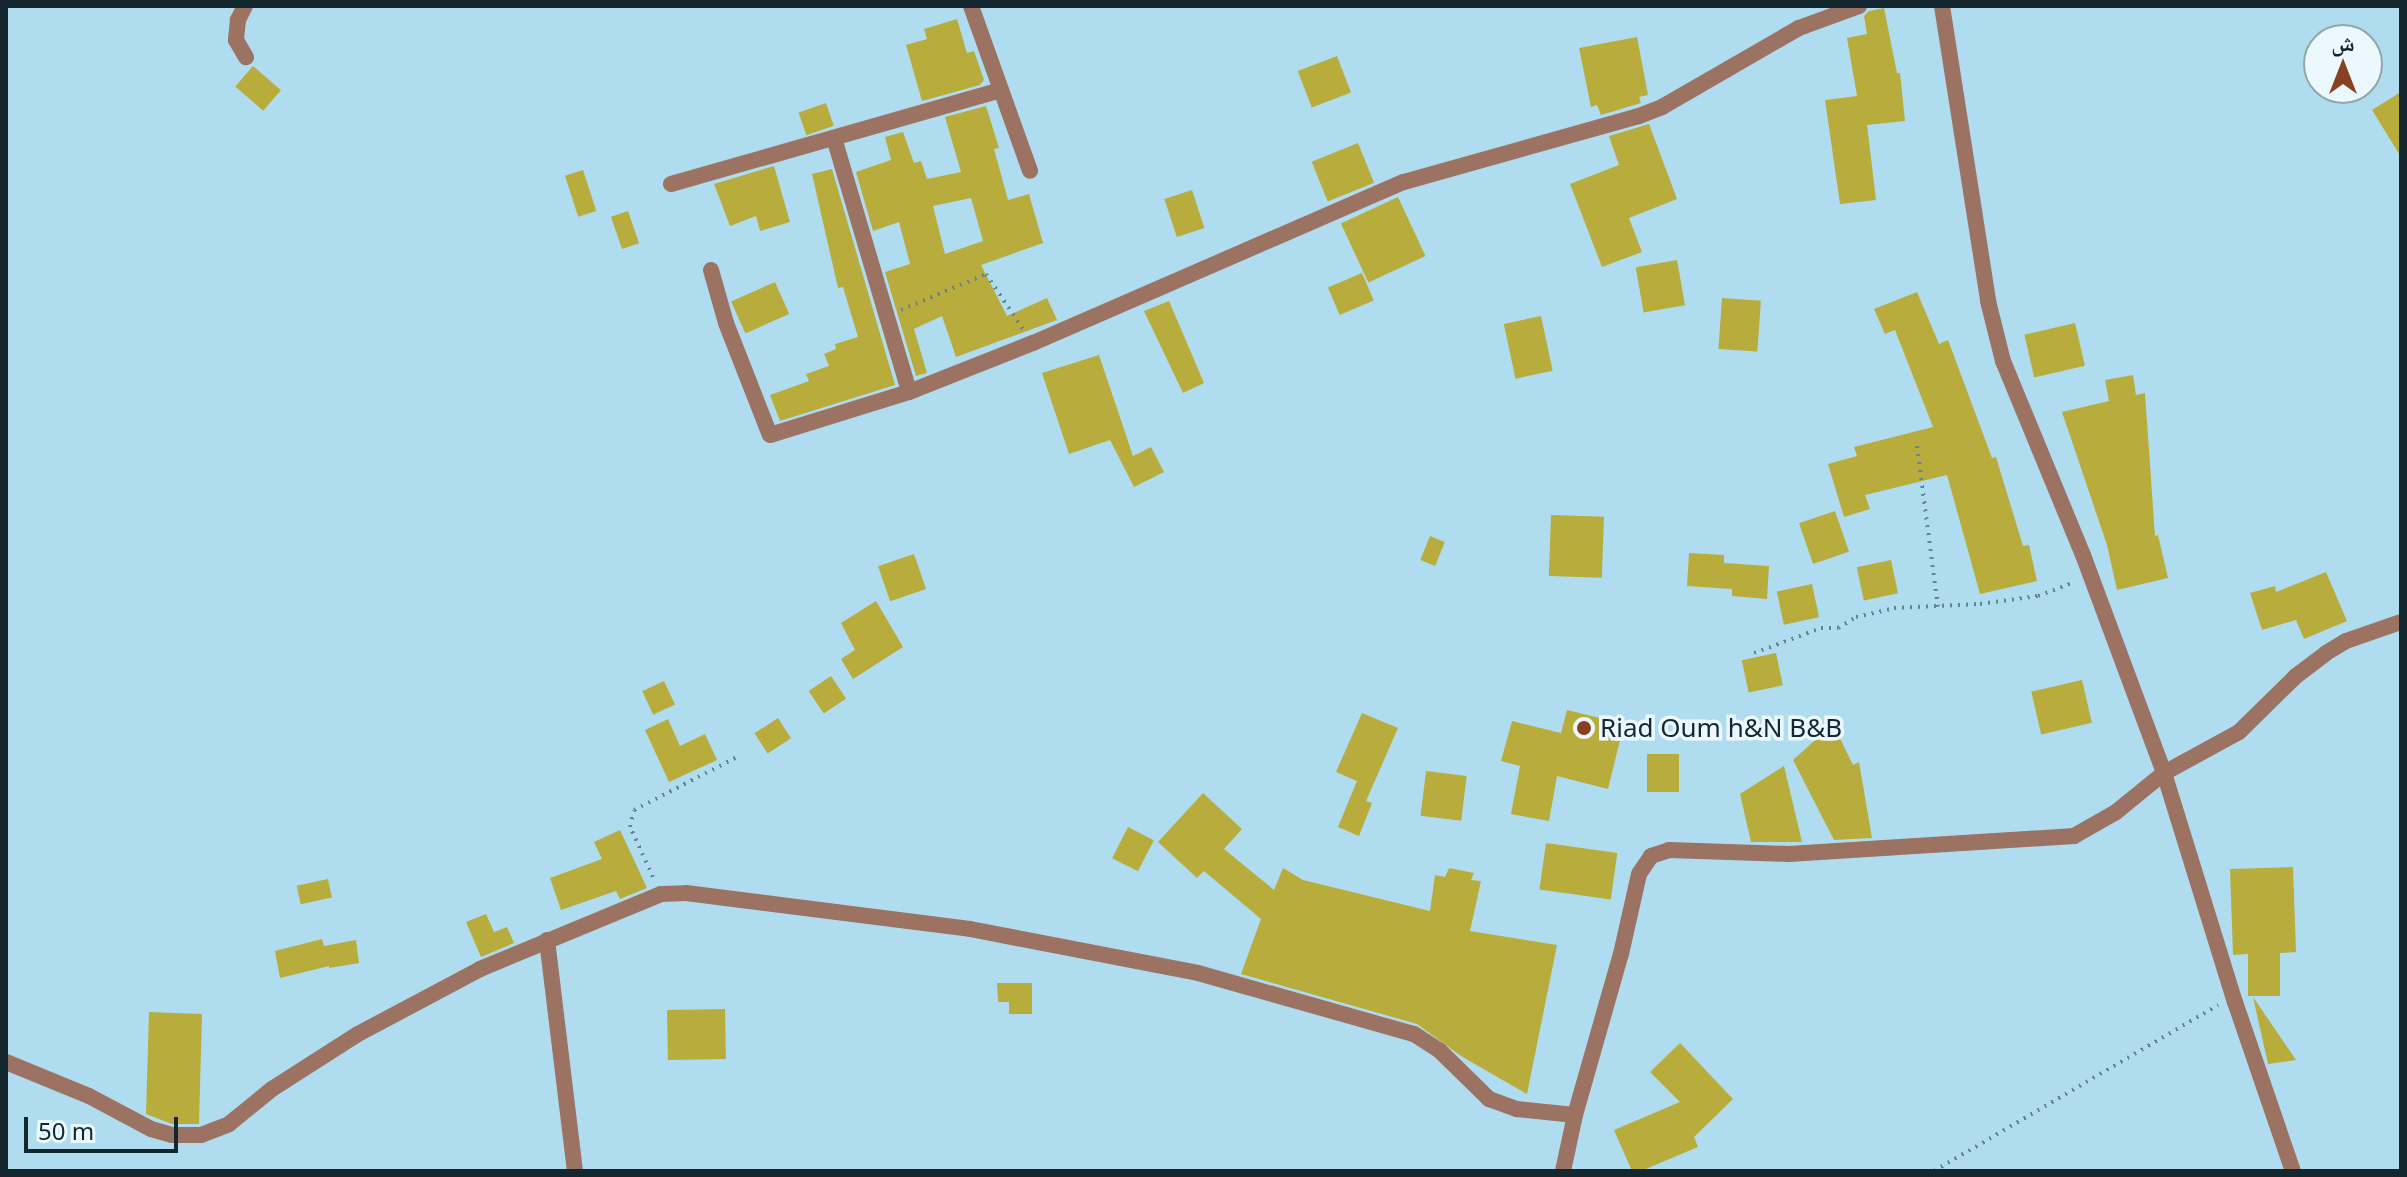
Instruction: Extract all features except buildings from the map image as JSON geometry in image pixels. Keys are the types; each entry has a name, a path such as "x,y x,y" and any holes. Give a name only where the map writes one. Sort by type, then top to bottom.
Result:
{"street":[{"path":"245,6 238,20 236,40 246,57"},
{"path":"971,6 1030,171"},
{"path":"711,270 726,323 770,435 909,392 1033,343 1404,182 1662,107 1799,28 1859,6"},
{"path":"1942,6 1995,334 2013,387 2092,577 2164,773 2233,996 2293,1171"},
{"path":"671,184 1001,90"},
{"path":"834,138 884,316 909,392"},
{"path":"1563,1171 1639,874 1651,856 1669,850 1789,854 2053,840 2093,827 2164,773 2239,732 2296,676 2326,653 2346,641 2401,622"},
{"path":"6,1062 89,1096 151,1129 172,1135 201,1135 229,1124 272,1089 358,1034 480,969 661,894 714,896 970,929 1198,973 1414,1034 1440,1051 1489,1099 1517,1109 1575,1115"},
{"path":"547,940 575,1171"}],"path":[{"path":"884,316 986,274 1033,343"},
{"path":"1917,446 1938,607"},
{"path":"1754,653 1821,628 1838,628 1856,617 1894,608 1938,607 2038,596 2049,589 2092,577"},
{"path":"661,894 630,827 631,814 645,803 739,756"},
{"path":"1934,1171 2233,996"}],"place":[{"name":"Riad Oum h&N B&B","path":"1584,728"}]}
